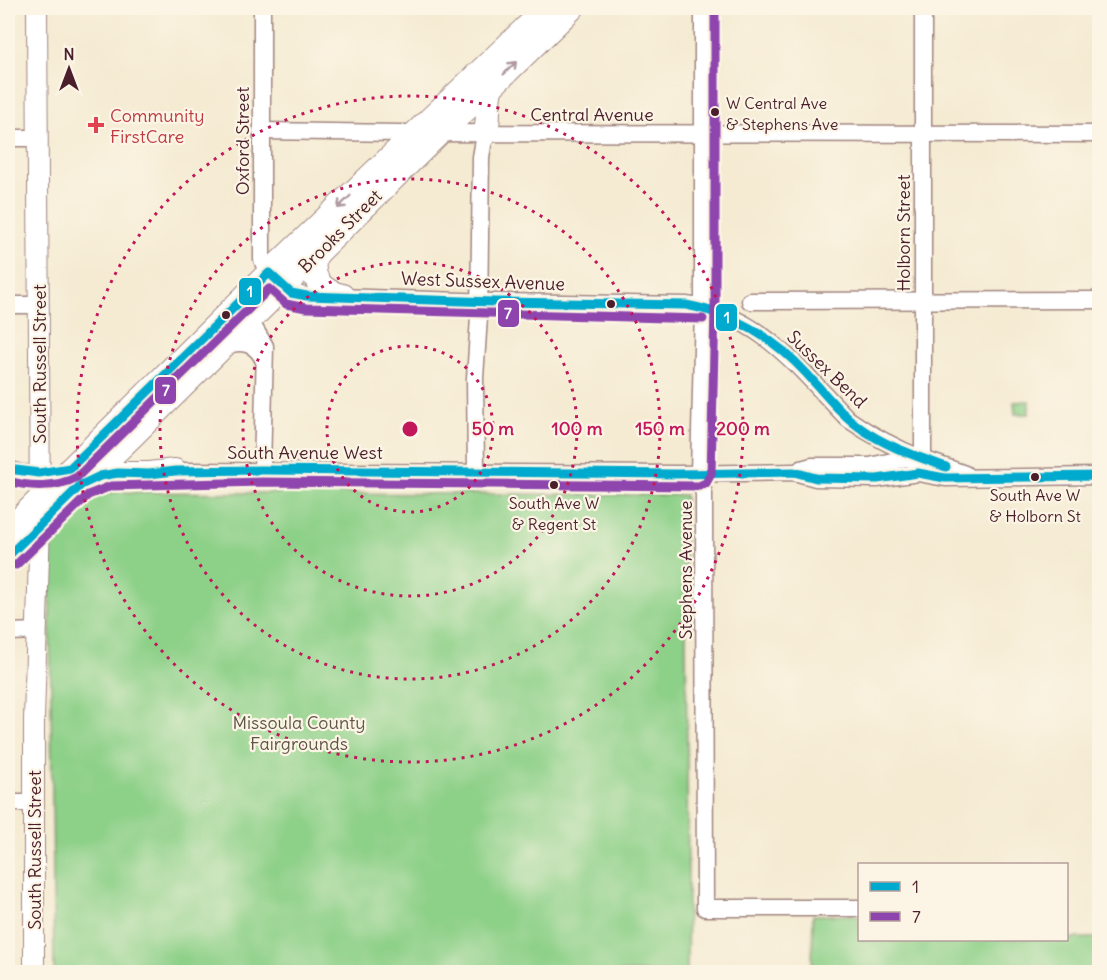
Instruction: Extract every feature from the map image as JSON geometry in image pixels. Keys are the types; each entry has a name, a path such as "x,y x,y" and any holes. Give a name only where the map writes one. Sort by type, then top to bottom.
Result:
{"highway":[{"name":"Brooks Street","path":"8,531 40,498 131,443 254,315 277,280 316,254 428,133 490,87 558,9"},
{"name":"Brooks Street","path":"8,556 40,523 76,476 558,9"},
{"path":"485,134 488,127 487,97 490,87"},
{"path":"316,254 314,273 317,282 326,290 342,296"},
{"path":"131,443 135,457 143,463 175,471"},
{"path":"39,474 76,476 175,471"}],"main road":[{"name":"South Russell Street","path":"34,972 34,719 40,498 22,305 21,138 37,8"}],"street":[{"name":"Oxford Street","path":"262,8 262,254 263,264 277,280"},
{"name":"Stephens Avenue","path":"704,8 703,307 699,474 704,494 705,908 858,908"},
{"name":"Holborn Street","path":"923,8 923,459"},
{"name":"Central Avenue","path":"261,131 485,134 1100,134"},
{"path":"476,472 475,378 480,302 481,157 485,134"},
{"name":"West Sussex Avenue","path":"277,280 291,292 300,295 703,307"},
{"path":"746,326 755,301 1100,300"},
{"name":"Sussex Bend","path":"703,307 720,312 773,343 794,360 848,419 882,441 923,459"},
{"path":"254,315 253,326 265,344 262,470"},
{"path":"223,346 248,344 259,352 264,362"},
{"name":"South Avenue West","path":"794,472 804,467 870,466 906,458 923,459 969,476"},
{"path":"8,469 39,474"},
{"name":"South Avenue West","path":"175,471 699,474 794,472 816,478 877,479 918,472 945,478 1100,476"},
{"path":"8,632 38,631"},
{"path":"8,803 35,803"}],"green space":[{"path":"1029,401 1029,414 1015,414 1014,402"},
{"name":"Missoula County Fairgrounds","path":"96,492 685,495 687,972 54,972 49,528 80,497"},
{"path":"813,915 858,915 858,941 1068,941 1068,938 1099,938 1099,972 812,972"}],"transit line":[{"name":"7","path":"16,565 88,495 111,486 262,482 699,486 706,483 711,474 715,307 715,8"},
{"name":"1","path":"8,469 39,473 70,468 269,273 291,293 307,296 686,305 704,309 737,321 781,349 845,415 869,434 901,450 946,467"},
{"name":"7","path":"8,481 43,485 61,483 77,477 269,289 286,304 306,308 703,319"},
{"name":"1","path":"8,556 81,485 100,476 118,473 262,470 677,474 794,472 816,478 877,479 918,473 945,478 1100,476"}],"place":[{"name":"W Central Ave & Stephens Ave","path":"715,112"},
{"name":"Community FirstCare","path":"96,125"},
{"name":"South Ave W & Holborn St","path":"1035,477"},
{"name":"South Ave W & Regent St","path":"554,485"}]}
